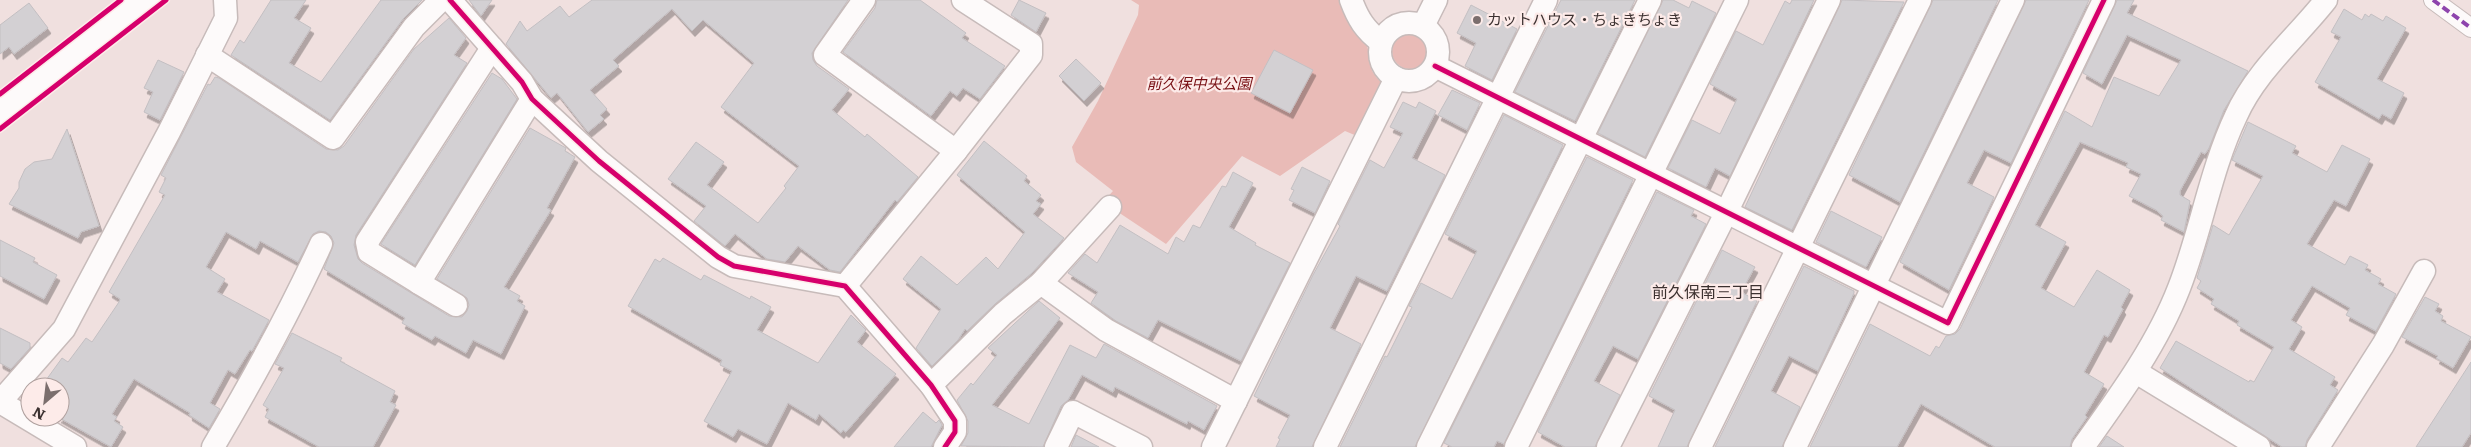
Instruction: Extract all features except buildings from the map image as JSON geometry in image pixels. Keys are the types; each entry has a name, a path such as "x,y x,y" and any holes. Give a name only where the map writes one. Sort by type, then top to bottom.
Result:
{"street":[{"path":"0,112 147,0"},
{"path":"74,447 0,402 64,329 169,132 226,18 225,0"},
{"path":"207,55 333,138 414,27 441,0"},
{"path":"450,0 522,82 532,99 599,161 718,257 734,266 844,286 931,385 955,421 955,432 945,447"},
{"path":"864,0 825,56 956,152"},
{"path":"844,286 956,152 1031,55 1031,44 963,0"},
{"path":"1351,0 1358,20 1368,32 1381,42"},
{"path":"1423,26 1436,0"},
{"path":"1325,447 1546,0"},
{"path":"1428,447 1650,0"},
{"path":"1516,447 1736,0"},
{"path":"1608,447 1726,213 1828,0"},
{"path":"1700,447 1920,0"},
{"path":"1795,447 2013,0"},
{"path":"1435,66 1498,96 1798,250 1948,323 2104,0"},
{"path":"2083,447 2136,372 2178,289 2209,189 2236,116 2251,89 2326,0"},
{"path":"2432,0 2471,28"},
{"path":"1404,23 1423,26 1432,33 1436,40 1438,58 1435,66 1426,75 1416,80 1396,78 1386,71 1381,61 1379,52 1381,42 1389,30 1396,26 1404,23"},
{"path":"456,305 369,252 367,242 492,48"},
{"path":"1213,447 1396,78"},
{"path":"419,283 532,99"},
{"path":"931,385 1003,314 1041,283 1110,207"},
{"path":"213,447 263,361 321,244"},
{"path":"2318,447 2383,344 2424,271"},
{"path":"1041,283 1106,330 1236,401"},
{"path":"2136,372 2259,447"},
{"path":"1056,447 1073,412 1141,447"}],"green space":[{"name":"前久保中央公園","path":"1131,0 1341,0 1368,48 1373,72 1383,84 1357,136 1345,131 1280,176 1242,156 1166,244 1103,202 1113,191 1076,162 1072,147 1098,101 1138,15 1139,5"},
{"path":"1410,33 1417,34 1423,38 1427,44 1427,58 1423,64 1417,68 1410,69 1403,68 1397,64 1393,58 1392,51 1393,44 1397,38 1403,34"}],"marked path":[{"path":"2433,0 2471,28"}],"cycle path":[{"path":"0,94 121,0"},
{"path":"0,129 166,0"},
{"path":"450,0 522,82 532,99 599,161 718,257 734,266 845,286 931,385 955,421 955,432 945,447"},
{"path":"1435,66 1948,323 2104,0"}],"place":[{"name":"カットハウス・ちょきちょき","path":"1477,20"}],"district":[{"name":"前久保南三丁目","path":"1708,292"}]}
